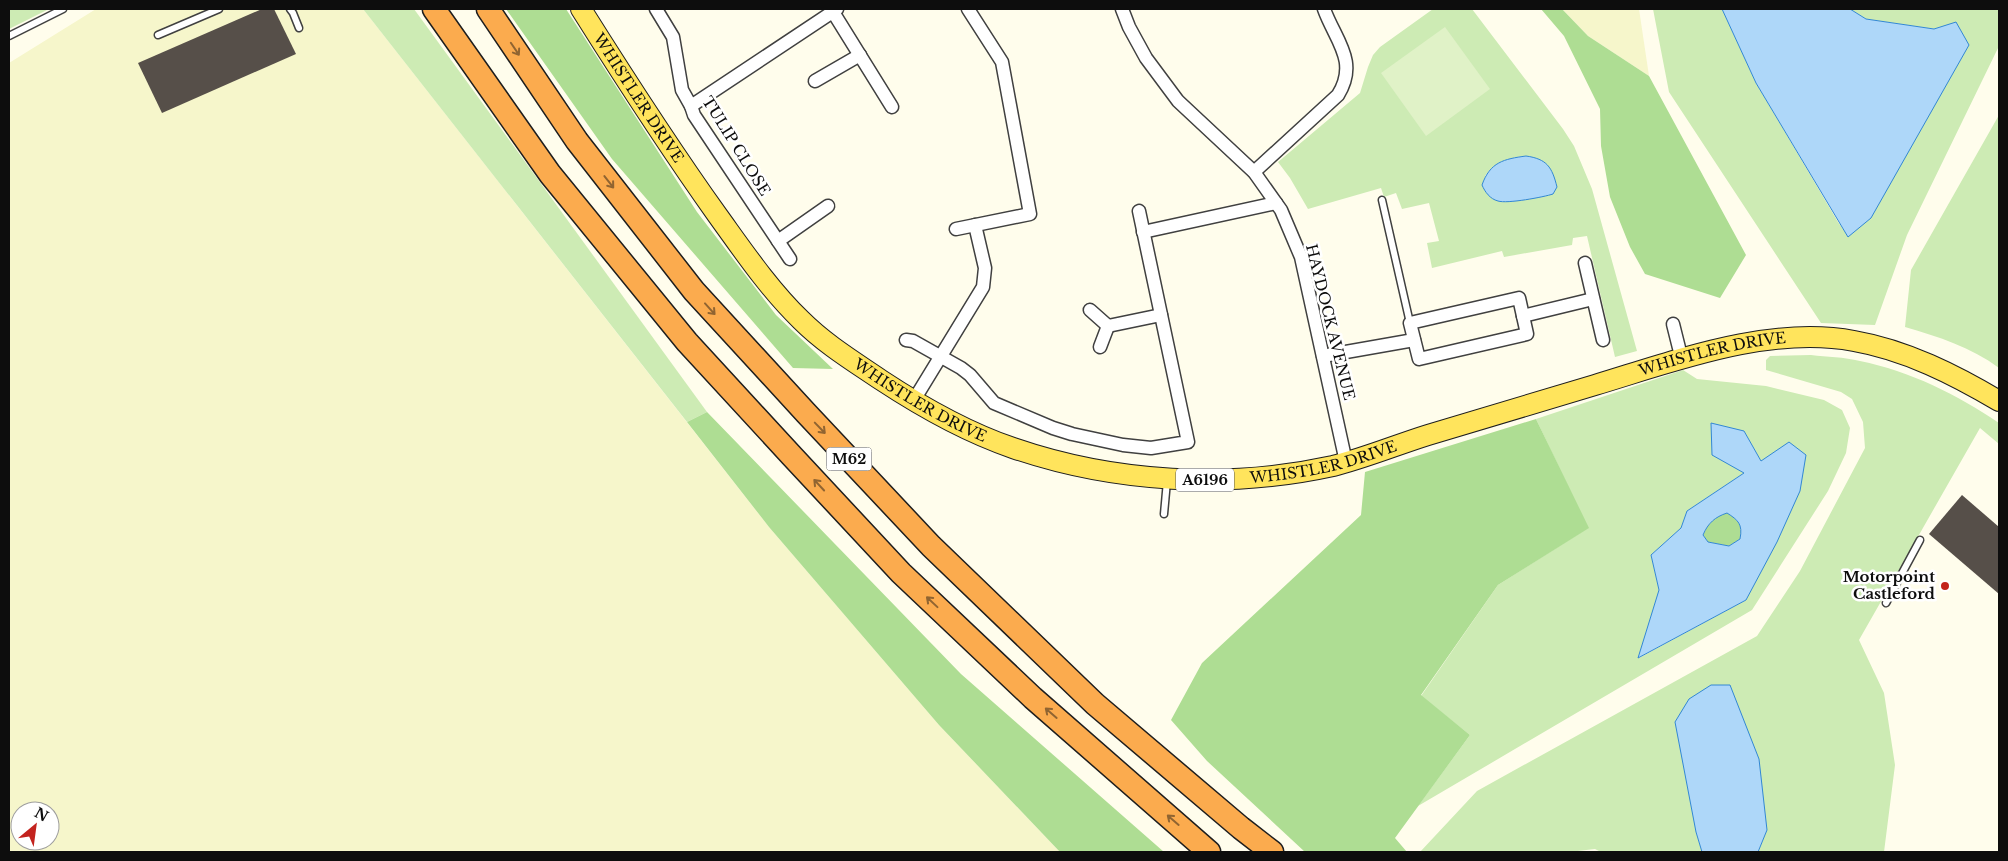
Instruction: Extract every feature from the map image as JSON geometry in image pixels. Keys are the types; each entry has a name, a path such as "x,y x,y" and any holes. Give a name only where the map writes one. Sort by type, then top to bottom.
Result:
{"highway":[{"name":"M62","path":"434,9 550,174 688,342 791,455 901,573 1034,698 1209,852"},
{"name":"M62","path":"488,9 577,141 694,291 806,413 931,546 1094,704 1272,852"}],"main road":[{"name":"WHISTLER DRIVE","path":"584,10 662,135 760,274 801,321 837,351 914,400 963,427 1011,447 1048,459 1092,469 1168,477 1202,480 1254,478 1346,462 1446,430 1682,360 1742,344 1785,338 1827,338 1855,341 1875,346 1939,368 1999,401"}],"street":[{"name":"TULIP CLOSE","path":"656,9 673,37 682,90 694,115 790,259"},
{"path":"956,229 1030,214 1002,62 968,9"},
{"name":"HAYDOCK AVENUE","path":"1122,9 1129,27 1146,58 1178,100 1254,172 1280,210 1301,257 1346,462"},
{"path":"1254,172 1338,94 1346,83 1347,64 1324,9"},
{"path":"691,106 835,10 892,107"},
{"path":"815,81 860,55"},
{"path":"1144,232 1276,203"},
{"path":"778,241 828,206"},
{"path":"906,340 913,341 941,356 970,375 994,403 1072,434 1123,445 1151,448 1188,442 1139,211"},
{"path":"914,400 983,287 985,268 975,225"},
{"path":"1585,263 1603,340"},
{"path":"1518,298 1523,316 1527,334 1419,359 1410,323 1518,298"},
{"path":"1523,316 1593,299"},
{"path":"1090,310 1108,326"},
{"path":"1108,326 1161,315"},
{"path":"1674,324 1682,360"},
{"path":"1100,347 1108,326"},
{"path":"1323,356 1414,340"}],"lane":[{"path":"9,36 63,9"},
{"path":"158,35 219,9"},
{"path":"290,9 298,28"},
{"path":"1382,200 1410,323"},
{"path":"1164,514 1168,477"},
{"path":"1886,603 1920,540"}],"green space":[{"path":"9,9 49,9 9,29"},
{"path":"96,9 363,9 769,527 939,725 1060,852 9,852 9,63"},
{"path":"363,9 414,9 707,412 687,422"},
{"path":"506,9 566,9 697,212 776,315 833,369 793,368 612,159"},
{"path":"1433,9 1472,9 1574,146 1592,189 1637,351 1615,357 1587,236 1573,238 1572,245 1504,257 1502,251 1432,268 1427,243 1439,241 1429,203 1402,209 1396,193 1384,197 1381,188 1308,209 1290,178 1278,162 1360,93 1373,55 1380,47","holes":["1526,156 1514,200 1500,202 1485,176 1493,167 1503,162"]},
{"path":"1541,9 1562,9 1588,36 1649,76 1746,255 1720,298 1645,274 1630,247 1610,197 1601,146 1600,109 1564,36"},
{"path":"1562,9 1639,9 1649,76 1588,36"},
{"path":"1653,9 1722,9 1756,83 1848,236 1956,23 1934,29 1866,19 1850,9 1999,9 1999,46 1907,235 1875,325 1821,323 1669,92"},
{"path":"1445,27 1490,89 1426,136 1381,73"},
{"path":"1999,115 1999,368 1966,348 1905,327 1911,270"},
{"path":"1811,355 1854,360 1897,371 1933,385 1999,423 1999,444 1980,428 1859,640 1884,693 1895,765 1884,852 1758,852 1767,830 1696,832 1702,852 1601,852 1595,849 1569,852 1420,852 1477,791 1757,636 1800,571 1865,448 1863,422 1852,399 1841,392 1766,370 1766,360 1770,356"},
{"path":"1683,370 1697,379 1766,386 1824,400 1842,410 1850,428 1846,453 1828,491 1752,610 1418,806 1470,735 1421,696 1498,585 1588,528 1536,419","holes":["1744,431 1761,461 1746,600 1639,658 1659,590 1651,555 1681,528 1687,511 1744,473"]},
{"path":"707,412 961,674 1164,852 1060,852 939,725 769,527 687,422"},
{"path":"1536,419 1589,528 1498,585 1421,695 1470,735 1395,838 1407,852 1305,852 1207,761 1171,720 1202,663 1361,515 1365,472"},
{"path":"1727,512 1739,523 1741,530 1740,539 1729,546 1708,542 1703,535 1707,527 1715,518"}],"water":[{"path":"1722,9 1850,9 1866,19 1934,29 1956,22 1969,45 1871,218 1848,237 1756,83"},
{"path":"1526,156 1539,159 1551,169 1557,187 1553,194 1509,202 1498,201 1490,197 1482,185 1489,171 1505,160"},
{"path":"1711,423 1744,431 1761,461 1789,442 1806,455 1800,491 1777,542 1746,600 1638,658 1659,590 1651,555 1681,528 1687,511 1744,473 1712,455","holes":["1727,513 1739,523 1741,530 1740,539 1729,546 1708,542 1703,535 1707,527 1715,519"]},
{"path":"1711,685 1730,685 1759,759 1767,830 1758,852 1702,852 1696,832 1675,722 1689,699"}],"building":[{"path":"262,9 274,9 296,54 162,113 138,63"},
{"path":"1962,495 1999,527 1999,594 1929,534"}],"place":[{"name":"Motorpoint Castleford","path":"1945,586"}]}
